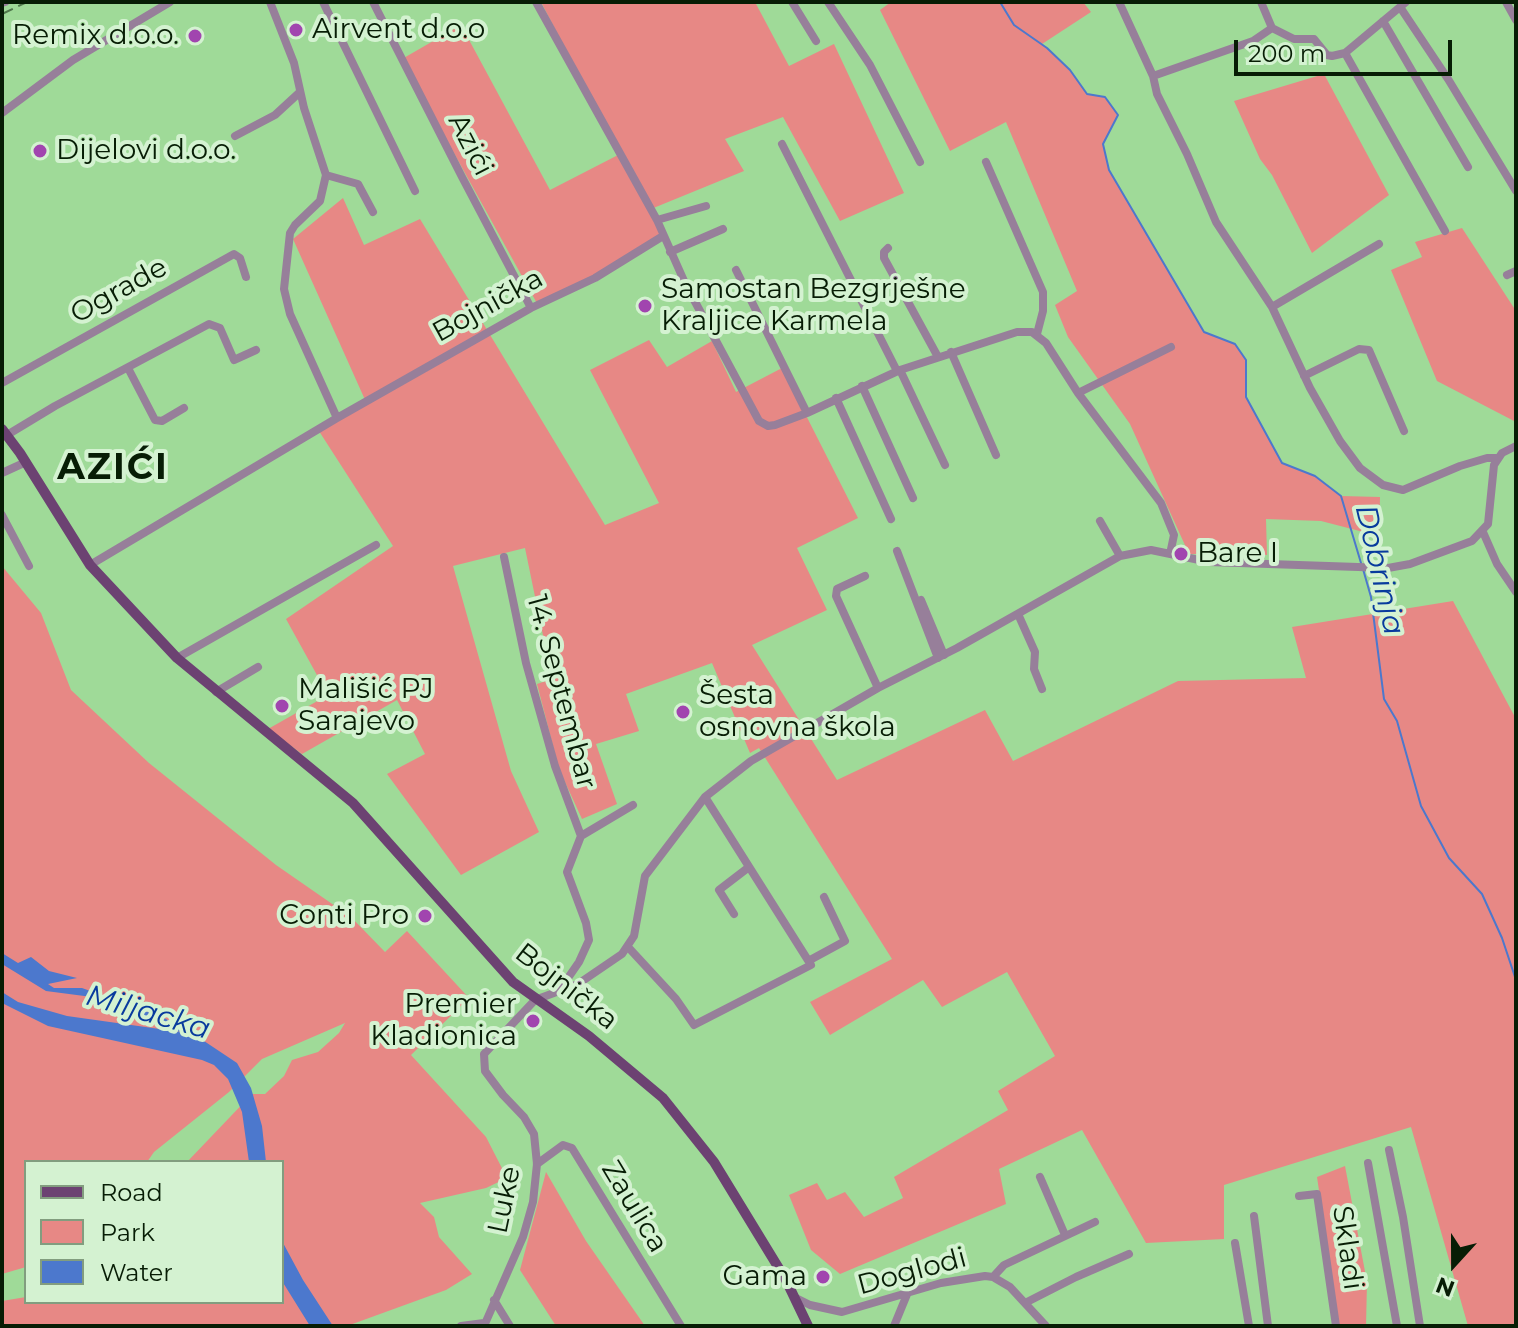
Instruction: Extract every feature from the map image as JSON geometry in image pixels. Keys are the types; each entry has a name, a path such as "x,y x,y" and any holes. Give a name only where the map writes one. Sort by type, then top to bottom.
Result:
{"main road":[{"name":"Bojnička","path":"4,432 90,565 177,658 353,803 513,982 589,1036 663,1098 714,1162 796,1298 808,1326"}],"street":[{"path":"2,113 73,60 170,2"},
{"path":"270,2 294,63 326,175 320,201 290,233 284,277 286,303 337,418"},
{"path":"323,2 415,191"},
{"name":"Azići","path":"373,2 531,308"},
{"path":"536,2 657,220 710,333 759,421 768,426 807,413 899,370 951,352 1017,332 1037,334 1161,503 1174,535 1170,554"},
{"path":"792,2 816,41"},
{"path":"828,2 870,65 920,162"},
{"path":"1119,2 1153,76 1157,94 1221,229 1272,307 1304,376 1360,468 1383,485 1403,490 1460,466 1497,458 1516,446"},
{"path":"1261,2 1272,28 1294,39 1314,39 1329,56 1345,53 1403,4 1516,191"},
{"path":"1506,2 1516,20"},
{"path":"1383,21 1468,167"},
{"path":"1153,76 1253,41 1272,28"},
{"path":"1345,53 1445,231"},
{"path":"235,136 275,115 300,92"},
{"path":"782,144 945,465"},
{"path":"986,162 1043,292 1043,311 1037,334"},
{"path":"326,175 358,184 373,212"},
{"path":"657,220 706,206"},
{"path":"670,252 723,229"},
{"name":"Bojnička","path":"90,565 337,418 531,308 595,278 663,236"},
{"path":"1272,307 1379,244"},
{"path":"888,248 884,258 938,357"},
{"name":"Ograde","path":"2,383 234,254 239,255 246,277"},
{"path":"736,270 807,413"},
{"path":"4,432 209,324 220,328 234,360 256,350"},
{"path":"1078,393 1171,347"},
{"path":"1304,376 1359,349 1369,350 1404,431"},
{"path":"951,352 996,455"},
{"path":"128,368 155,420 162,421 184,408"},
{"path":"862,386 913,498"},
{"path":"836,398 891,519"},
{"path":"535,1000 578,984 628,947 638,921 645,876 705,797 751,761 878,688 1120,556 1151,550 1209,562 1368,567 1410,564 1472,541 1483,532 1489,517 1491,471 1497,458"},
{"path":"2,473 26,462"},
{"path":"2,515 29,566"},
{"path":"1100,521 1120,556"},
{"path":"1483,532 1497,564 1516,592"},
{"path":"177,658 376,545"},
{"path":"897,551 941,656"},
{"name":"14. Septembar","path":"504,557 530,678 555,766 581,836 633,805"},
{"path":"908,567 941,656"},
{"path":"865,576 837,589 836,596 878,688"},
{"path":"1018,614 1035,652 1034,669 1042,689"},
{"path":"216,692 258,667"},
{"path":"628,947 676,999 694,1025 811,965 705,797"},
{"path":"559,992 589,940 567,872 581,836"},
{"path":"734,914 719,890 749,867"},
{"path":"810,960 845,941 824,897"},
{"name":"Luke","path":"461,1326 484,1324 523,1237 536,1185 534,1134 519,1111 493,1083 485,1071 483,1060 486,1050 535,1000"},
{"name":"Zaulica","path":"537,1164 563,1145 572,1148 681,1326"},
{"name":"Skladi","path":"1389,1150 1420,1326"},
{"name":"Skladi","path":"1368,1163 1397,1326"},
{"path":"1040,1177 1065,1235"},
{"name":"Skladi","path":"1299,1196 1317,1194 1336,1326"},
{"path":"1254,1216 1268,1326"},
{"name":"Doglodi","path":"993,1277 1004,1265 1095,1222"},
{"path":"1235,1243 1249,1326"},
{"path":"1025,1303 1129,1254"},
{"name":"Doglodi","path":"796,1298 810,1305 842,1312 908,1292 976,1277 993,1277 1010,1287 1046,1326"},
{"path":"894,1326 908,1292"},
{"path":"494,1300 510,1326"}],"green space":[{"path":"541,2 755,2 789,66 834,44 904,193 840,221 783,117 725,139 744,171 651,209 664,238 539,307 402,59 461,25 550,190 620,154"},
{"path":"891,2 1083,2 1091,12 1042,44 1070,70 1087,94 1105,97 1118,115 1103,144 1109,170 1204,332 1235,344 1246,360 1246,397 1282,463 1315,476 1341,496 1380,497 1379,536 1321,521 1266,519 1267,555 1189,554 1130,424 1068,337 1055,305 1077,291 1006,122 950,151 880,10"},
{"path":"1324,74 1389,195 1312,253 1272,175 1260,159 1234,101"},
{"path":"343,198 364,245 420,219 605,525 659,503 590,370 649,340 667,367 712,341 736,392 782,368 858,518 797,548 827,610 752,645 837,780 985,710 1013,761 1178,681 1306,678 1292,627 1453,601 1516,719 1516,1326 1468,1326 1411,1127 1224,1185 1224,1239 1146,1243 1082,1130 999,1169 1006,1204 840,1274 811,1250 789,1195 817,1183 827,1200 845,1192 864,1217 903,1198 894,1177 1008,1110 998,1091 1055,1056 1007,972 942,1007 923,980 830,1035 810,1002 892,959 759,748 750,753 712,663 626,694 639,731 596,744 617,804 582,819 559,769 537,684 555,678 546,650 525,548 453,566 511,771 539,832 461,875 387,774 425,754 397,700 302,754 268,729 328,695 286,619 393,546 317,428 366,402 293,239"},
{"path":"1462,228 1516,311 1516,422 1437,381 1391,270 1422,257 1415,242"},
{"path":"2,566 41,613 71,690 149,763 276,865 351,917 385,952 407,931 469,998 411,1055 486,1137 507,1178 486,1188 420,1203 434,1217 439,1237 472,1274 446,1290 347,1326 2,1326 2,1301 24,1297 24,1304 284,1304 284,1160 189,1160 252,1094 265,1094 284,1076 292,1060 318,1052 339,1033 345,1023 262,1059 229,1092 154,1152 148,1160 24,1160 24,1268 2,1274"},
{"path":"1345,1166 1367,1282 1366,1326 1339,1326 1317,1177"},
{"path":"546,1172 586,1241 645,1326 556,1326 520,1270"}],"water":[{"name":"Miljacka","path":"2,953 18,963 31,957 49,971 77,978 48,984 54,988 82,988 162,1017 237,1063 251,1088 262,1126 266,1160 249,1160 242,1112 228,1079 214,1065 48,1026 2,1003 2,992 18,1002 67,1016 181,1032 141,1020 92,997 46,991 2,964"},
{"path":"284,1245 333,1326 310,1326 284,1284"}],"waterway":[{"name":"Dobrinja","path":"1000,2 1014,25 1047,48 1070,70 1087,94 1105,97 1118,115 1103,144 1109,170 1204,332 1235,344 1246,360 1246,397 1282,463 1315,476 1341,496 1361,563"},
{"name":"Dobrinja","path":"1363,569 1371,597 1384,699 1397,721 1421,806 1449,858 1482,894 1502,938 1516,980"}],"railway":[{"path":"2,14 27,2"}],"place":[{"name":"Airvent d.o.o","path":"296,30"},
{"name":"Remix d.o.o.","path":"195,36"},
{"name":"Dijelovi d.o.o.","path":"40,151"},
{"name":"Samostan Bezgrješne Kraljice Karmela","path":"645,306"},
{"name":"Bare I","path":"1181,554"},
{"name":"Mališić PJ Sarajevo","path":"282,706"},
{"name":"Šesta osnovna škola","path":"683,712"},
{"name":"Conti Pro","path":"425,916"},
{"name":"Premier Kladionica","path":"533,1021"},
{"name":"Gama","path":"823,1277"}],"district":[{"name":"AZIĆI","path":"113,468"}]}
